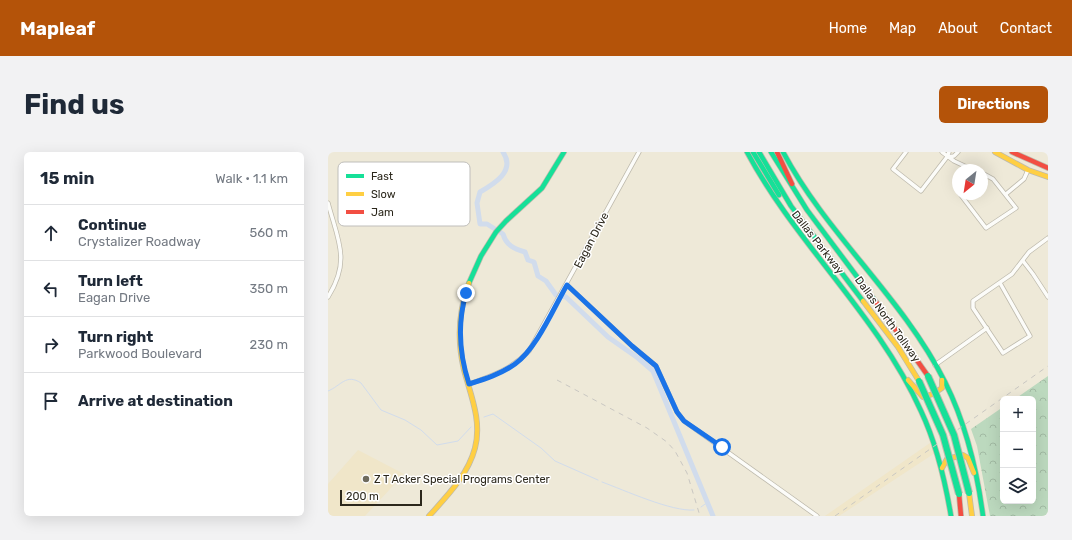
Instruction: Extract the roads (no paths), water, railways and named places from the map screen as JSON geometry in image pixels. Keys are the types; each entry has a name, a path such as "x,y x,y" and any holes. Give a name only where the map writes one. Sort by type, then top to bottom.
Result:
{"main road":[{"path":"429,516 457,482 474,450 477,435 477,413 460,351 459,331 461,312 469,284 491,240 502,226 546,183 564,152"},
{"name":"Dallas Parkway","path":"747,152 778,205 821,260 905,378 928,425 942,468 951,516"},
{"path":"753,152 788,208 802,220"},
{"name":"Dallas North Tollway","path":"759,152 780,190 898,347 919,381 943,435 962,516"},
{"name":"Dallas North Tollway","path":"771,152 795,194 907,342 928,376 954,435 969,493 972,516"},
{"path":"777,152 790,176 795,194"},
{"name":"Dallas Parkway","path":"783,152 806,189 909,327 935,365 963,426 979,483 983,516"},
{"path":"995,152 1028,170 1048,177"},
{"path":"1012,152 1048,168"},
{"path":"905,378 923,397 929,396 942,388 942,378"},
{"path":"942,468 947,460 960,455 966,455 970,458 975,479 979,483"}],"street":[{"name":"Eagan Drive","path":"469,384 515,364 531,348 639,152"},
{"path":"906,152 893,169 921,191 947,157 949,152"},
{"path":"942,152 947,157 961,164"},
{"path":"947,157 954,156 958,152"},
{"path":"1006,194 1024,179 1028,170"},
{"path":"965,200 986,228 1016,208 993,179 988,176"},
{"path":"328,203 342,256 339,274 328,297"},
{"path":"1000,283 1030,336 1003,353 973,308 972,303 975,298 1012,274 1030,252 1048,238"},
{"path":"1022,261 1033,274 1048,297"},
{"path":"567,285 632,346 656,366 677,412 684,421 818,516"},
{"path":"935,365 987,328"}],"waterway":[{"path":"503,152 507,165 505,171 497,181 480,192 477,203 480,224 487,224 503,234 504,238 511,246 525,252 528,260 534,262 538,276 546,281 556,295 566,297 608,337 638,358 653,371 713,516"},
{"path":"328,391 344,381 351,379 356,380 361,383 381,410 405,420 421,430 437,445 458,441 471,427"},
{"path":"484,417 493,414 541,448 555,461 598,480"},
{"path":"602,482 673,508 694,510"},
{"path":"701,507 708,502"}],"railway":[{"path":"835,516 1048,366"},
{"path":"557,380 647,428 667,442 675,451 687,473 700,516"}],"place":[{"name":"Z T Acker Special Programs Center","path":"366,479"}]}
